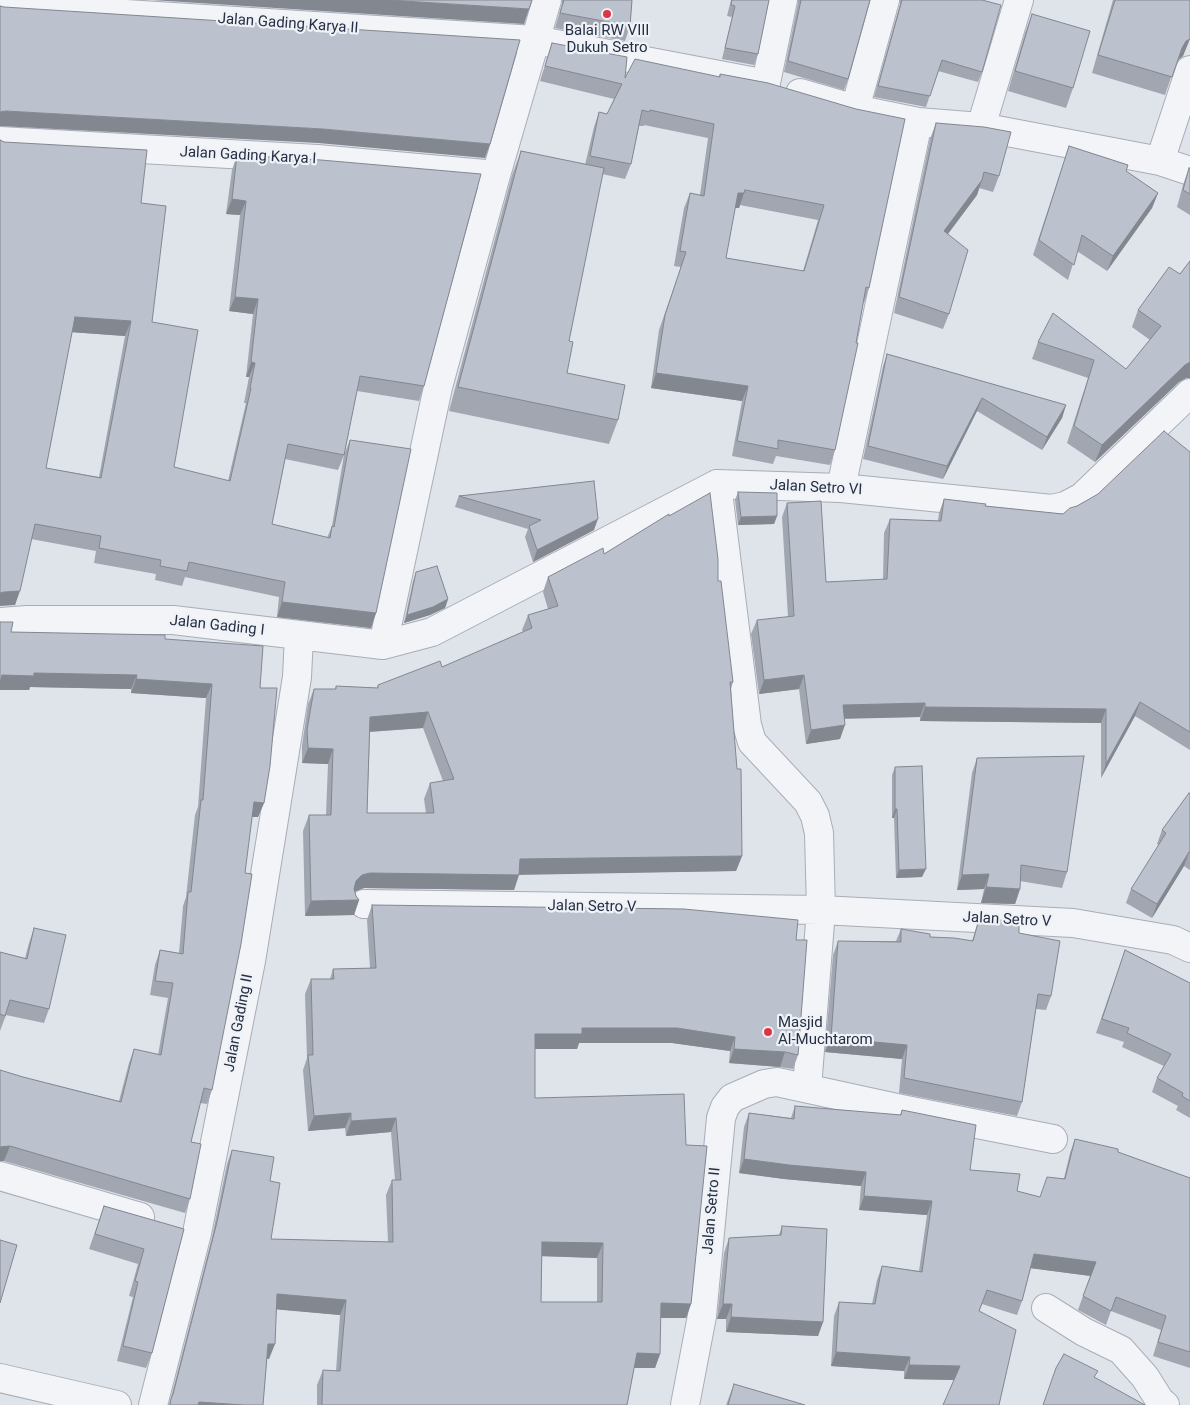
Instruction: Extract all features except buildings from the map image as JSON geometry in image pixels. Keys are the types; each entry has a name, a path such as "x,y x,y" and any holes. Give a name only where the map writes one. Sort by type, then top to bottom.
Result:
{"street":[{"path":"383,645 438,386 534,40 547,0"},
{"path":"766,83 783,0"},
{"path":"855,108 884,0"},
{"path":"981,127 1019,0"},
{"name":"Jalan Gading Karya II","path":"0,6 534,40 766,83 855,108 918,122 981,127 1160,161 1190,171"},
{"path":"1160,161 1190,70"},
{"path":"841,488 918,122"},
{"name":"Jalan Gading Karya I","path":"0,141 317,159 496,176"},
{"name":"Jalan Setro VI","path":"432,632 717,484 841,488 1052,509 1065,506 1082,497 1190,393"},
{"path":"717,484 746,725 752,742 808,802 815,816 819,833 820,910 807,1088"},
{"name":"Jalan Gading I","path":"0,622 27,620 173,620 383,645 432,632"},
{"name":"Jalan Gading II","path":"154,1405 197,1233 251,960 297,676 299,636"},
{"name":"Jalan Setro V","path":"364,904 820,910 1073,924 1173,940 1190,948"},
{"name":"Jalan Setro II","path":"685,1405 702,1316 721,1118 732,1098 764,1084 777,1082 901,1110 1053,1139"},
{"path":"0,1176 197,1233"},
{"path":"1046,1308 1084,1332 1122,1350 1165,1405"},
{"path":"0,1378 117,1405"}],"place":[{"name":"Balai RW VIII Dukuh Setro","path":"607,14"},
{"name":"Masjid Al-Muchtarom","path":"768,1032"}]}
